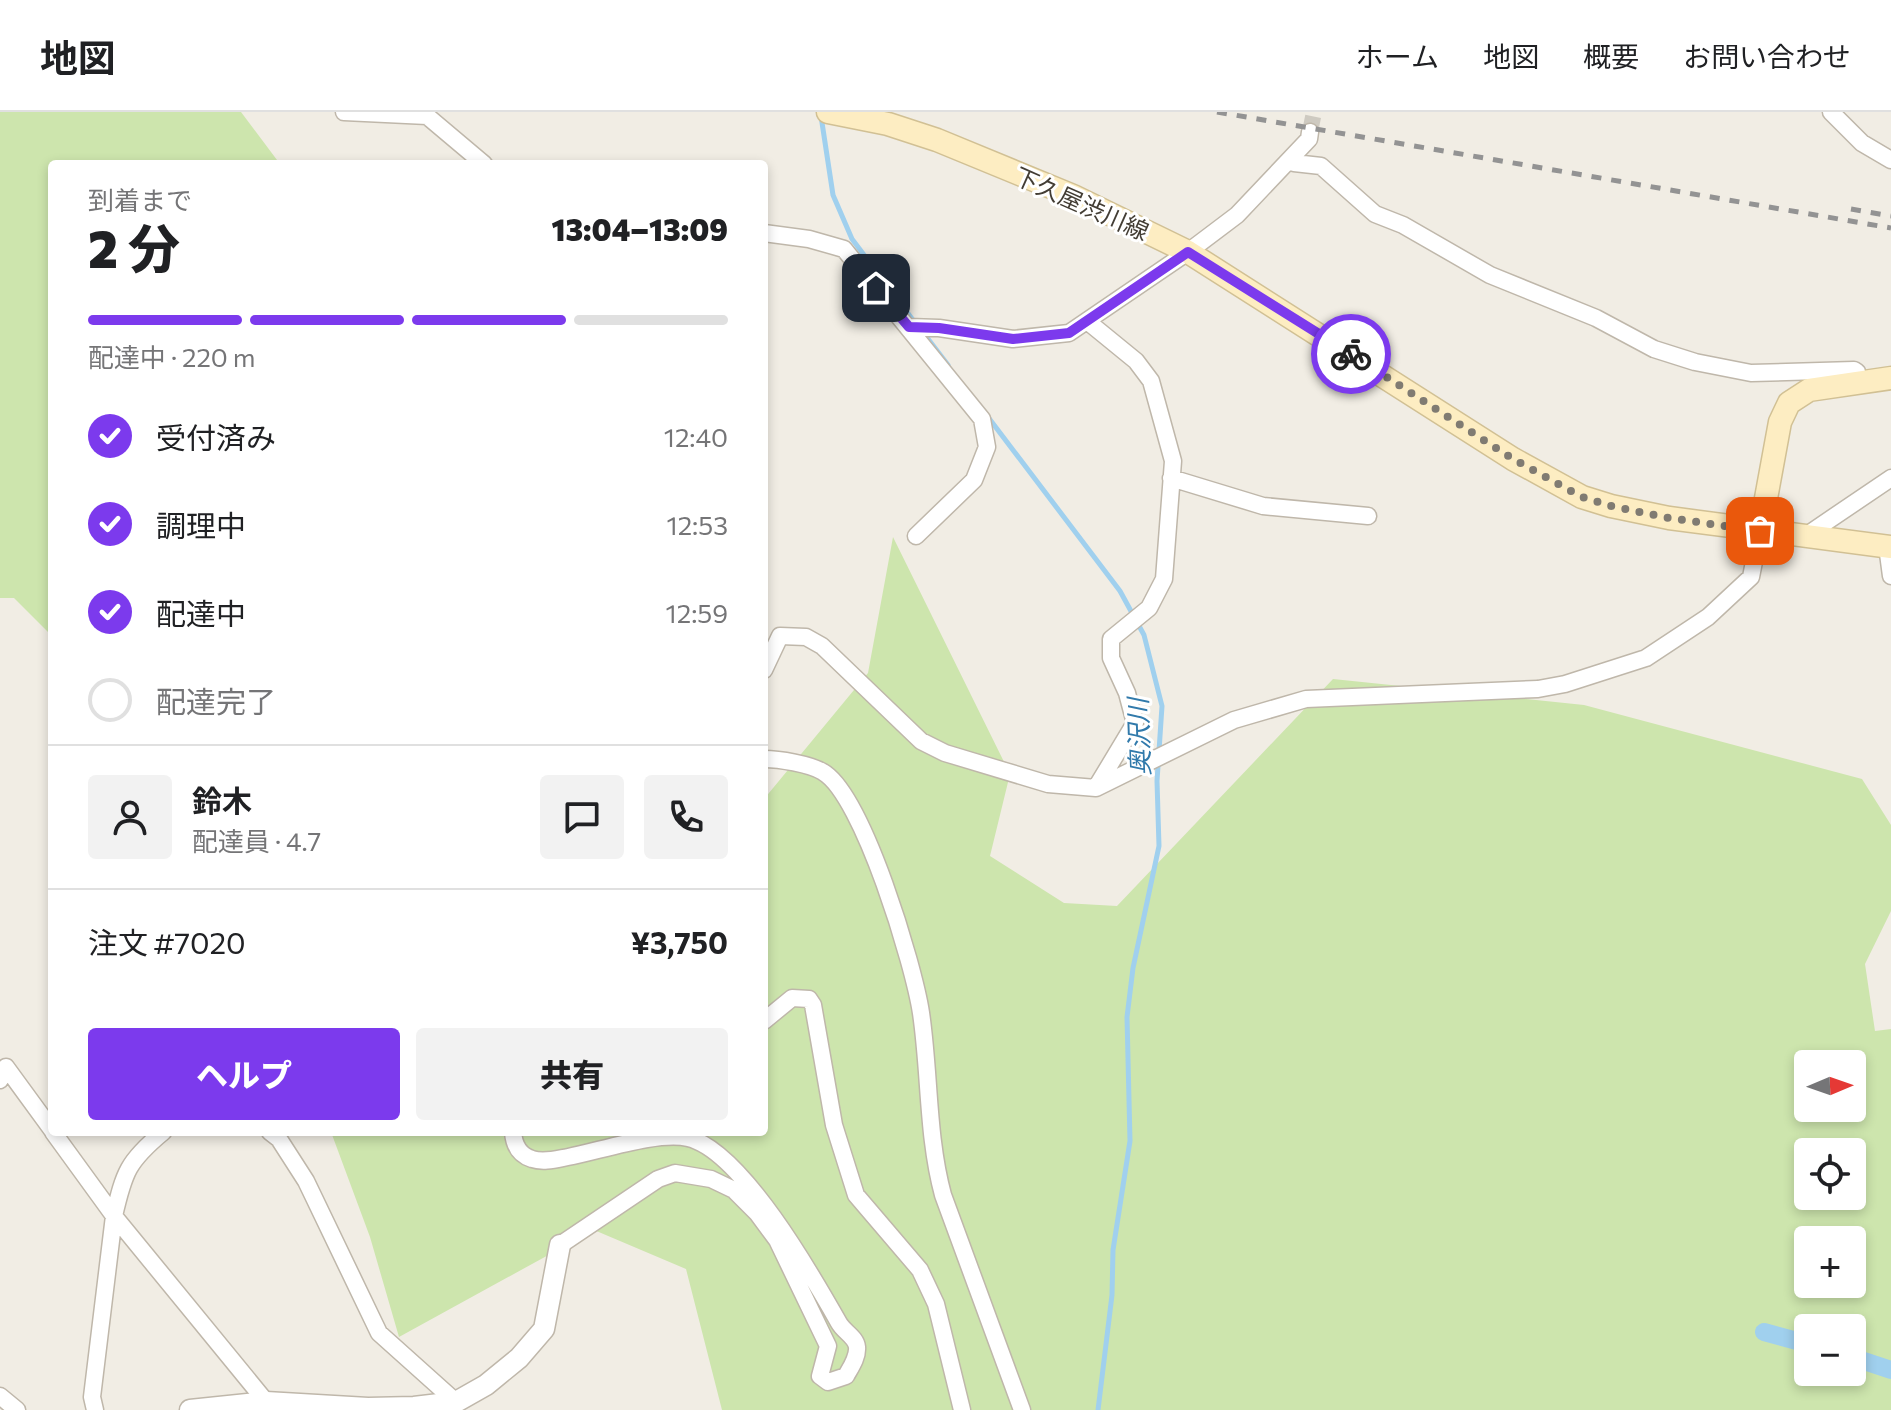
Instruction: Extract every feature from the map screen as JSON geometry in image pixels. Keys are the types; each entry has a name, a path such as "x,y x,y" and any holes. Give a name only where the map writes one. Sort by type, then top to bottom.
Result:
{"main road":[{"name":"下久屋渋川線","path":"831,113 888,124 937,140 1073,196 1188,252 1554,483 1611,506 1669,518 1889,547"},
{"path":"1760,531 1780,422 1789,403 1809,390 1891,378"}],"street":[{"path":"344,112 427,116 479,160"},
{"path":"1831,112 1862,143 1891,160"},
{"path":"909,327 939,328 1013,339 1069,333 1237,215 1309,139 1310,132"},
{"path":"1289,160 1321,166 1375,214 1403,225 1490,275 1596,318 1654,349 1695,362 1751,373 1854,370 1858,383"},
{"path":"768,234 809,239 844,249 982,419 987,447 974,480 916,536"},
{"path":"1087,321 1136,361 1151,381 1173,461 1164,579 1149,608 1111,639 1111,658 1127,693 1135,723 1096,788"},
{"path":"1171,478 1263,506 1368,516"},
{"path":"1807,535 1891,478"},
{"path":"768,662 780,636 806,637 822,646 921,741 945,753 1048,784 1096,788 1234,720 1306,699 1538,689 1565,684 1646,658 1708,617 1751,577 1760,531"},
{"path":"1889,547 1891,576"},
{"path":"768,759 824,772 852,805 872,852 902,933 921,1009 934,1162 943,1195 1022,1410"},
{"path":"768,1017 792,998 809,999 813,1005 834,1125 856,1195 920,1270 936,1304 962,1410"},
{"path":"0,1080 6,1067 48,1124"},
{"path":"57,1136 114,1216 270,1406"},
{"path":"95,1410 92,1397 114,1216 123,1176 138,1152 158,1136"},
{"path":"275,1136 306,1181 379,1333 456,1402"},
{"path":"190,1410 270,1406 414,1407 456,1402 486,1385 508,1367 544,1329 560,1245 658,1179 675,1173 711,1179 734,1190 757,1213 777,1240 828,1346 820,1376 828,1382 846,1376 855,1360 857,1347 852,1337 843,1329 807,1266 772,1214 721,1157 705,1145 687,1138 654,1139 545,1161 534,1160 520,1153 513,1136"},
{"path":"0,1396 17,1410"}],"green space":[{"path":"0,112 241,112 277,160 48,160 48,632 14,598 0,598"},
{"path":"893,537 1010,774 990,856 1064,903 1117,906 1333,679 1584,705 1862,779 1891,825 1891,911 1865,964 1875,1031 1891,1029 1891,1410 722,1410 686,1269 594,1230 399,1337 370,1237 332,1136 768,1136 768,794 868,673"}],"waterway":[{"name":"奥沢川","path":"821,116 833,195 852,239 916,324"},
{"name":"奥沢川","path":"922,331 948,365"},
{"name":"奥沢川","path":"988,417 1120,591 1144,635 1162,706 1157,781 1159,846 1133,968 1127,1017 1130,1141 1113,1250 1112,1295 1098,1410"},
{"path":"1764,1332 1794,1340"},
{"path":"1866,1362 1891,1370"}],"tunnel":[{"path":"1310,132 1314,112"}],"railway":[{"path":"1217,112 1891,228"},
{"path":"1851,209 1891,216"}],"way so far":[{"path":"1351,354 1513,459 1582,497 1669,518 1760,531"}],"route":[{"path":"876,288 909,327 1031,339 1069,333 1188,252 1351,354"}]}
